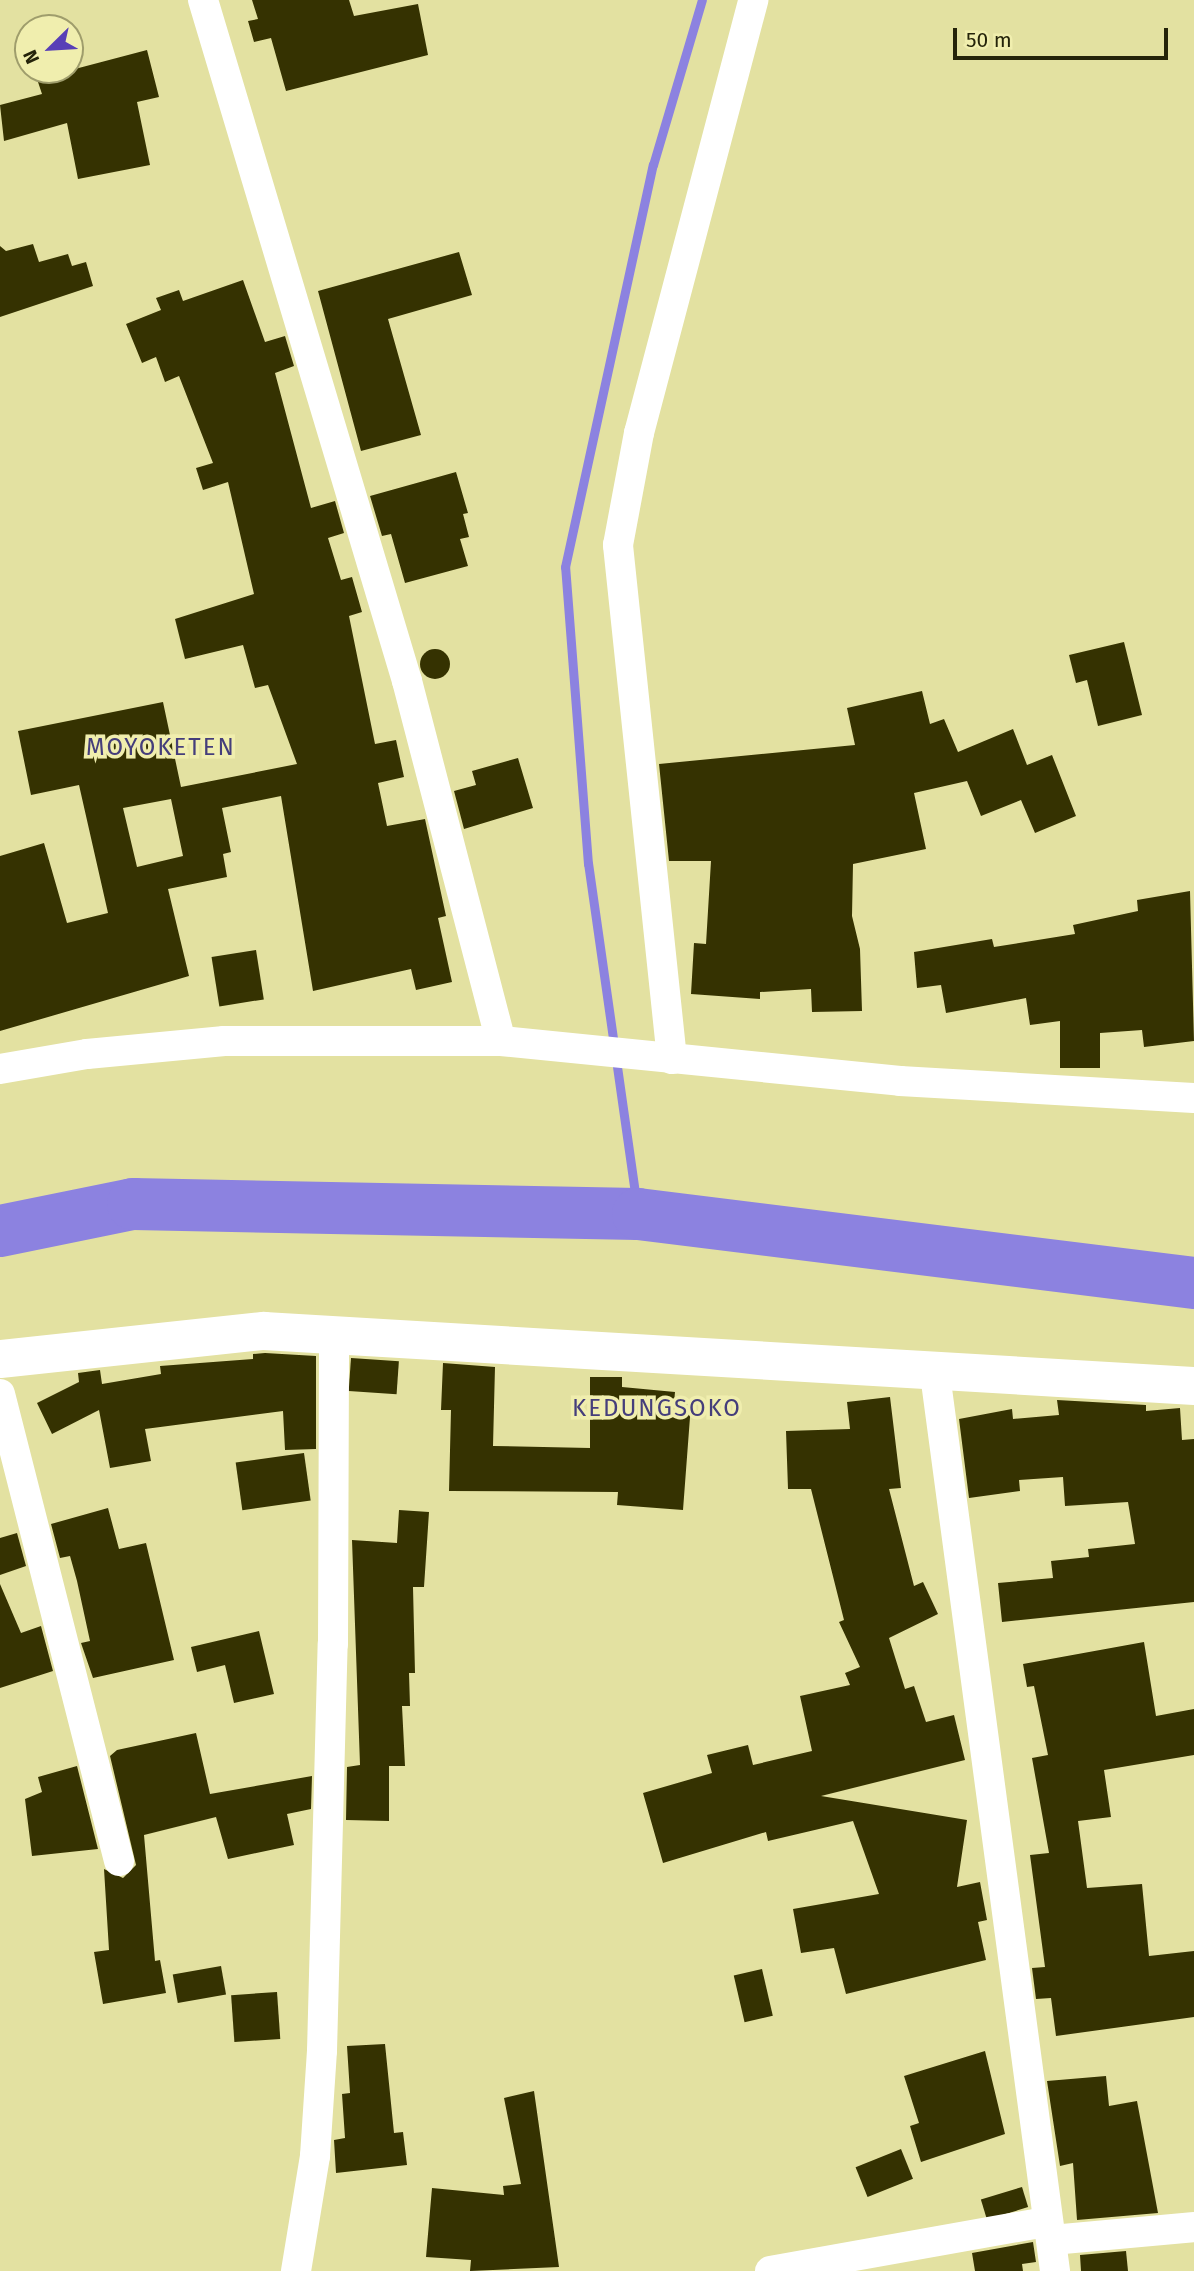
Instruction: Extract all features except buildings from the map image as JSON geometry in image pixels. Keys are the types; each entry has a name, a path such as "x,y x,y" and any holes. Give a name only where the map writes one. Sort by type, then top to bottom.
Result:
{"street":[{"path":"203,0 407,681 501,1041"},
{"path":"665,1059 618,545 639,433 753,0"},
{"path":"0,1069 173,1044 501,1041 564,1050 900,1082 1194,1098"},
{"path":"0,1359 264,1331 334,1332 935,1374 1194,1386"},
{"path":"296,2271 315,2156 322,2051 334,1644 334,1332"},
{"path":"935,1374 1055,2271"},
{"path":"0,1394 119,1861"},
{"path":"770,2271 1049,2231 1194,2227"}],"waterway":[{"path":"638,1214 588,864 565,567 653,165 702,0"},
{"path":"0,1231 133,1204 638,1214 1194,1283"}],"district":[{"name":"MOYOKETEN","path":"161,748"},
{"name":"KEDUNGSOKO","path":"657,1409"}]}
